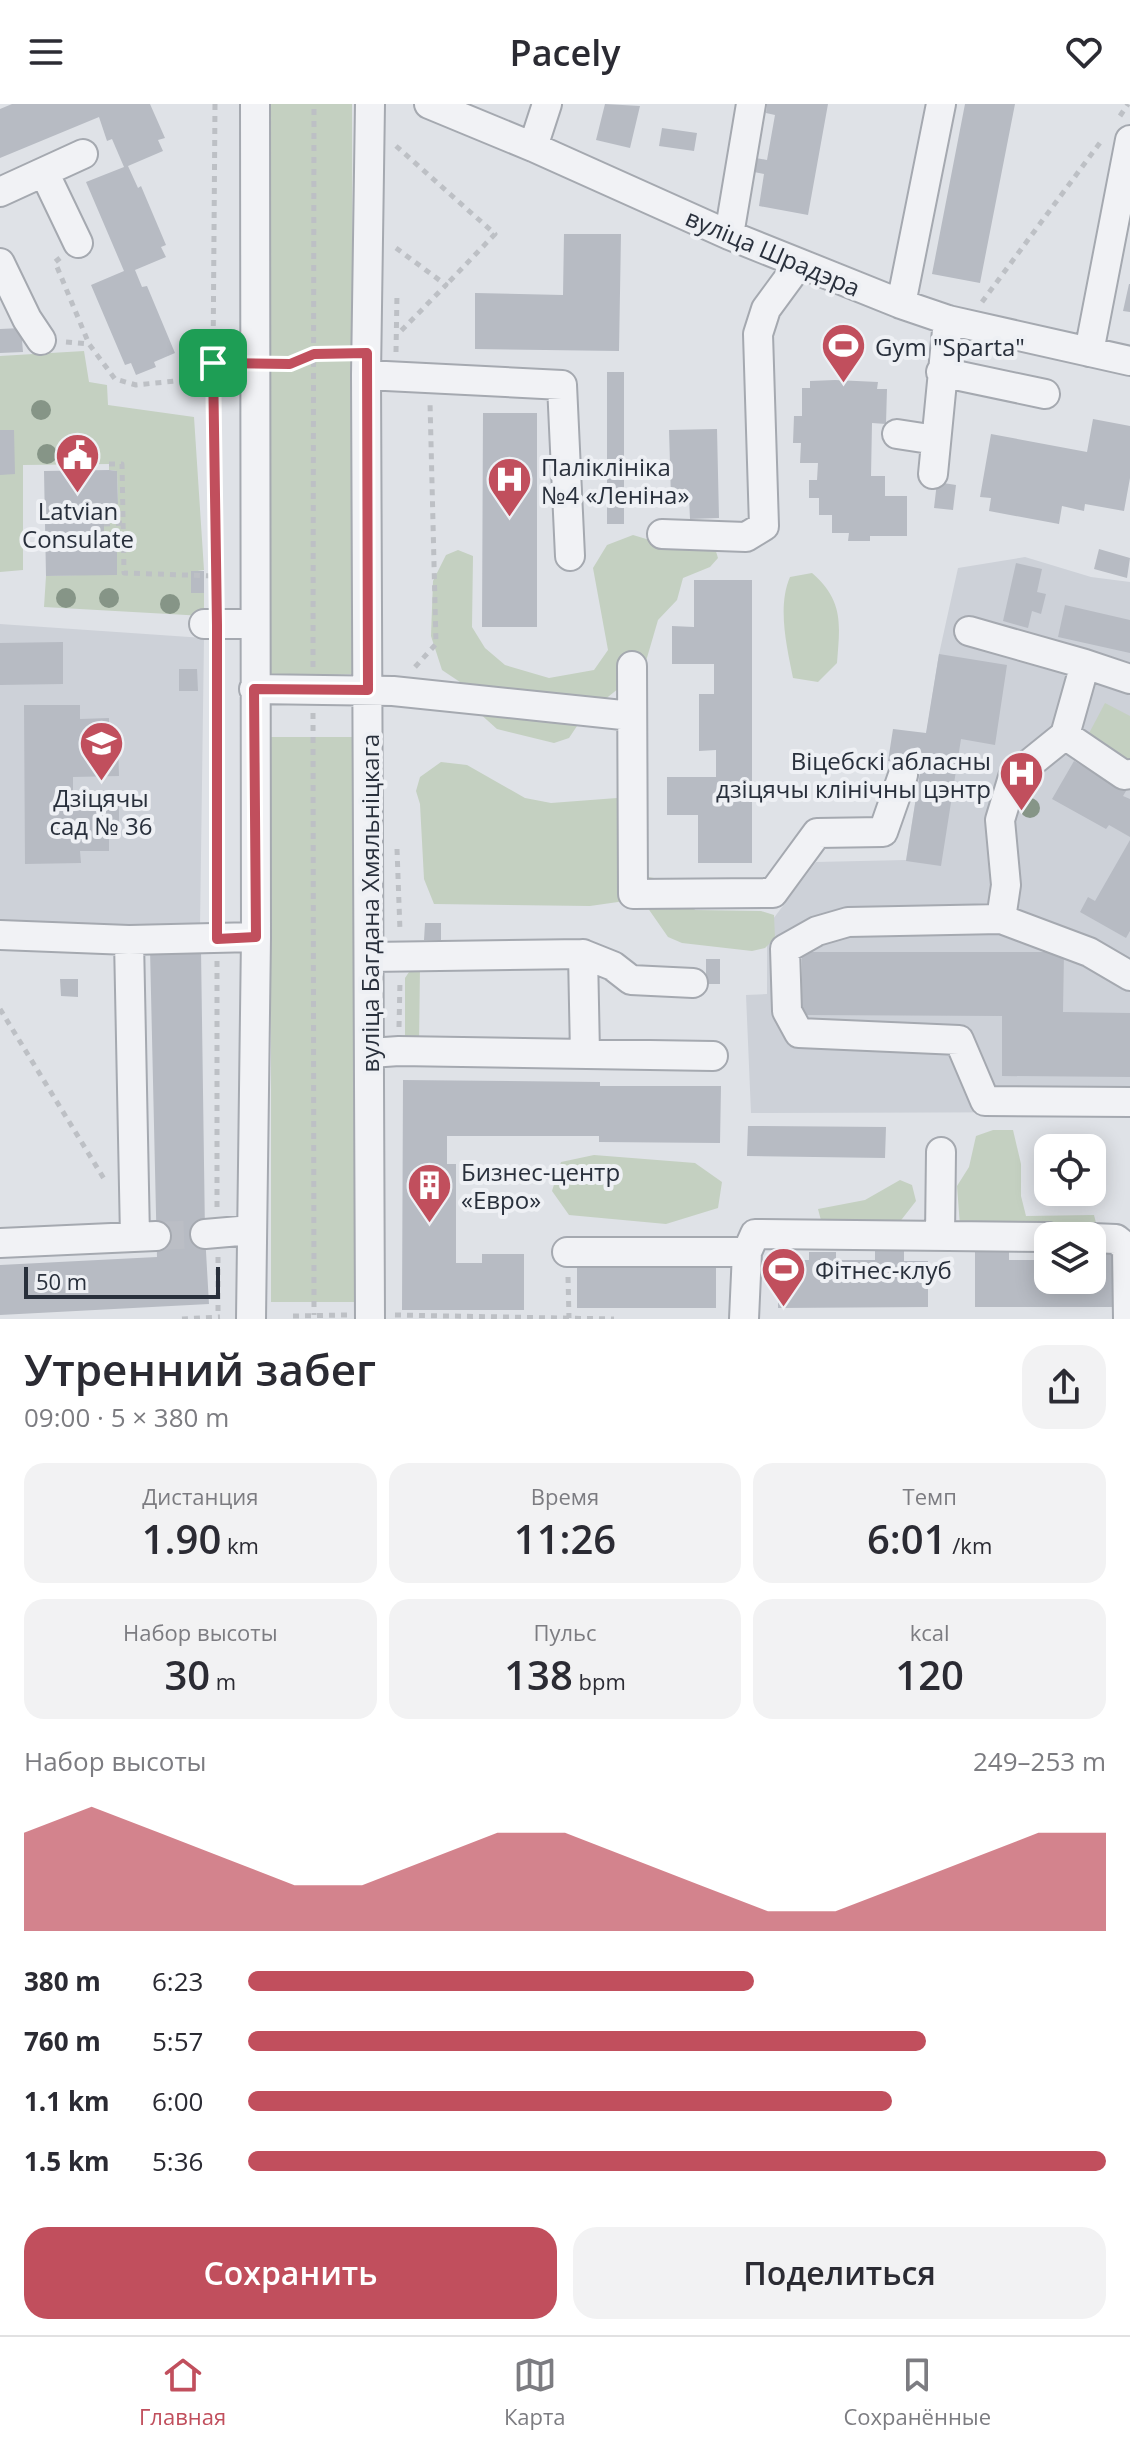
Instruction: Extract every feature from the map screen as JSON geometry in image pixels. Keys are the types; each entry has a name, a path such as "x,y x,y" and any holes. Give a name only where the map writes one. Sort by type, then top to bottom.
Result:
{"street":[{"path":"231,1318 251,1230 256,937 255,104"},
{"name":"вуліца Багдана Хмяльніцкага","path":"370,104 367,364 372,1316"},
{"name":"вуліца Шрадэра","path":"429,104 729,235 901,304 948,320 1130,361"},
{"path":"533,147 547,104"},
{"path":"729,235 751,104"},
{"path":"901,304 941,104"},
{"path":"1089,352 1119,129"},
{"path":"0,192 83,154"},
{"path":"44,172 78,243"},
{"path":"0,263 27,319 41,340"},
{"path":"662,534 746,537 764,526 758,334 766,309 799,264"},
{"path":"933,474 948,320"},
{"path":"367,364 562,385 570,556"},
{"path":"941,372 1045,394"},
{"path":"897,434 936,440"},
{"path":"211,625 254,624"},
{"path":"969,631 1130,679"},
{"path":"1001,919 1006,885 1000,820 1013,777 1065,735 1085,664"},
{"path":"632,666 633,894 773,893 817,833 883,832 903,775"},
{"path":"254,689 368,690 632,716"},
{"path":"1065,735 1124,775 1130,774"},
{"path":"1130,976 1089,952 1001,919 848,922 817,931 785,949 787,1011 799,1033 959,1040 985,1101 1130,1102"},
{"path":"0,935 129,940 256,937"},
{"path":"0,1243 145,1237 129,940"},
{"path":"583,954 585,1054"},
{"path":"370,957 583,954 613,966 631,980 693,983"},
{"path":"370,1053 713,1056"},
{"path":"940,1235 941,1152"},
{"path":"211,1234 251,1230"},
{"path":"744,1319 747,1252 755,1234 1034,1237"},
{"path":"1106,1239 1116,1239 1127,1248 1128,1319"},
{"path":"567,1252 747,1252"}],"path":[{"path":"182,1319 231,1318 211,1234 217,939 211,625 216,576 213,363 215,104"},
{"path":"977,310 1119,129 1128,104"},
{"path":"395,145 495,234 397,334"},
{"path":"78,243 55,262 89,344 115,379 136,385 214,377"},
{"path":"396,248 446,285"},
{"path":"41,340 89,344"},
{"path":"213,363 290,364 314,354 367,364 396,350"},
{"path":"109,464 122,464 124,573 216,576"},
{"path":"104,524 124,523"},
{"path":"0,1009 111,1190"},
{"path":"567,1252 569,1318"},
{"path":"293,1316 614,1319"}],"shaded area":[{"name":"Віцебскі абласны дзіцячы клінічны цэнтр","path":"1025,557 1091,577 1130,582 1130,1112 751,1113 746,995 767,994 767,927 816,862 906,860 939,654 958,568"},
{"name":"Дзіцячы сад № 36","path":"0,624 204,638 200,928 0,926"}],"green space":[{"path":"270,104 352,104 354,674 267,677"},
{"path":"84,351 89,382 107,385 108,405 194,417 204,570 191,572 191,592 204,593 204,616 44,607 46,576 117,574 117,547 104,546 104,504 118,503 117,471 109,470 109,464 23,465 23,570 0,572 0,356"},
{"path":"633,535 673,547 714,545 718,558 710,567 683,578 677,600 658,620 644,668 583,717 569,738 554,743 497,729 477,711 463,684 442,670 431,636 433,581 446,555 458,550 473,556 472,627 485,648 505,665 549,678 594,670 608,650 593,568 607,545"},
{"path":"812,573 830,593 839,625 837,663 818,682 793,678 784,627 784,601 790,577"},
{"path":"1105,703 1130,716 1130,763 1086,739"},
{"path":"271,737 356,737 356,1302 271,1302"},
{"path":"441,762 467,765 525,798 551,803 617,798 629,803 630,873 668,882 681,892 695,910 761,911 774,915 775,938 765,948 752,951 682,943 668,937 645,904 632,900 590,906 434,904 424,879 420,804 416,791 420,777"},
{"path":"420,967 419,1045 408,1043 405,1037 405,978 411,969"},
{"path":"993,1130 1013,1130 1021,1164 1021,1196 1026,1216 1094,1215 1096,1222 1034,1222 1034,1237 995,1240 960,1226 957,1186 969,1167 976,1136"},
{"path":"594,1155 695,1163 722,1182 718,1208 666,1224 569,1215 552,1191 561,1162"},
{"path":"900,1180 912,1185 916,1201 895,1228 823,1228 818,1209 865,1200"}],"building":[{"path":"12,104 150,104 165,138 158,140 163,151 128,166 138,188 141,186 166,245 161,247 166,257 135,270 142,287 147,286 175,353 154,362 156,367 136,375 131,363 125,365 91,285 124,271 86,182 124,167 112,139 107,141 99,117 0,158 0,109"},
{"path":"605,104 640,106 630,148 596,140"},
{"path":"767,104 828,104 808,215 759,206 764,174 754,172 756,158 767,160 775,115 766,113"},
{"path":"965,104 1015,104 980,283 932,274"},
{"path":"662,128 697,133 694,151 659,146"},
{"path":"564,234 621,234 619,351 475,349 475,293 563,295"},
{"path":"1130,284 1130,312 1123,311"},
{"path":"21,328 23,352 0,353 0,329"},
{"path":"607,372 624,372 624,524 607,524"},
{"path":"810,381 878,382 877,389 887,389 886,424 872,423 871,476 885,476 885,496 907,496 907,536 870,536 870,541 848,541 849,533 832,533 832,515 819,515 819,498 809,498 809,480 817,480 818,463 800,463 801,443 793,443 794,416 802,416 802,388 810,388"},
{"name":"Паліклініка №4 «Леніна»","path":"483,413 537,413 537,627 482,627"},
{"path":"1093,419 1130,426 1130,478 1124,511 1085,504 1084,511 1062,506 1059,524 989,511 991,498 980,497 991,434 1087,452"},
{"path":"717,429 719,518 690,519 689,497 671,498 669,430"},
{"path":"0,430 14,430 15,474 0,475"},
{"path":"44,471 117,471 118,504 104,504 104,546 117,546 117,575 46,576"},
{"path":"937,482 956,485 953,510 934,508"},
{"path":"1099,549 1130,558 1127,578 1094,569"},
{"path":"1016,563 1042,569 1037,592 1046,594 1041,614 1032,611 1028,628 1003,621"},
{"path":"191,571 204,571 204,593 191,593"},
{"path":"694,580 752,580 752,863 698,863 698,815 667,815 667,777 716,777 716,750 699,751 699,694 714,694 714,664 672,664 672,626 694,627"},
{"path":"1065,605 1130,620 1130,653 1058,637"},
{"path":"63,642 63,684 0,685 0,643"},
{"path":"939,654 1007,665 995,745 961,739 941,866 906,861 921,766 888,761 893,729 926,733"},
{"path":"179,669 197,669 198,691 179,691"},
{"path":"24,705 80,705 80,719 109,718 109,742 118,741 119,776 73,777 73,794 119,793 119,829 109,829 109,851 80,851 81,863 25,864"},
{"path":"1074,761 1126,791 1123,796 1130,799 1130,837 1109,825 1106,829 1052,799"},
{"path":"1130,840 1130,931 1126,938 1080,912 1088,897 1095,901"},
{"path":"425,923 441,923 441,940 424,940"},
{"path":"150,949 201,949 205,1234 209,1304 0,1315 0,1265 157,1257"},
{"path":"802,952 1064,952 1063,1012 1130,1013 1130,1077 1002,1076 1002,1016 802,1015"},
{"path":"706,959 720,959 720,984 706,984"},
{"path":"60,979 78,979 78,997 61,996"},
{"name":"Бизнес-центр «Евро»","path":"403,1080 721,1086 720,1143 599,1142 599,1136 447,1136 447,1164 456,1164 456,1263 482,1263 482,1254 524,1254 524,1310 402,1310"},
{"path":"748,1126 886,1127 885,1158 747,1156"},
{"path":"875,1251 904,1251 904,1261 928,1261 928,1307 778,1308 778,1284 790,1284 790,1260 809,1260 809,1252 836,1252 836,1260 875,1260"},
{"path":"975,1252 1009,1252 1009,1260 1034,1260 1034,1294 1106,1294 1106,1252 1115,1252 1115,1307 975,1307"},
{"path":"577,1259 716,1259 716,1308 577,1308"}],"tunnel":[{"path":"156,1236 205,1234"}],"place":[{"name":"Gym \"Sparta\"","path":"844,385"},
{"name":"Latvian Consulate","path":"78,495"},
{"name":"Паліклініка №4 «Леніна»","path":"510,519"},
{"name":"Дзіцячы сад № 36","path":"101,782"},
{"name":"Віцебскі абласны дзіцячы клінічны цэнтр","path":"1022,813"},
{"name":"Бизнес-центр «Евро»","path":"430,1224"},
{"name":"Фітнес-клуб","path":"784,1308"}],"route":[{"path":"367,353 368,690 254,689 256,937 217,939 217,625 213,363 290,364 314,354 367,353"}]}
